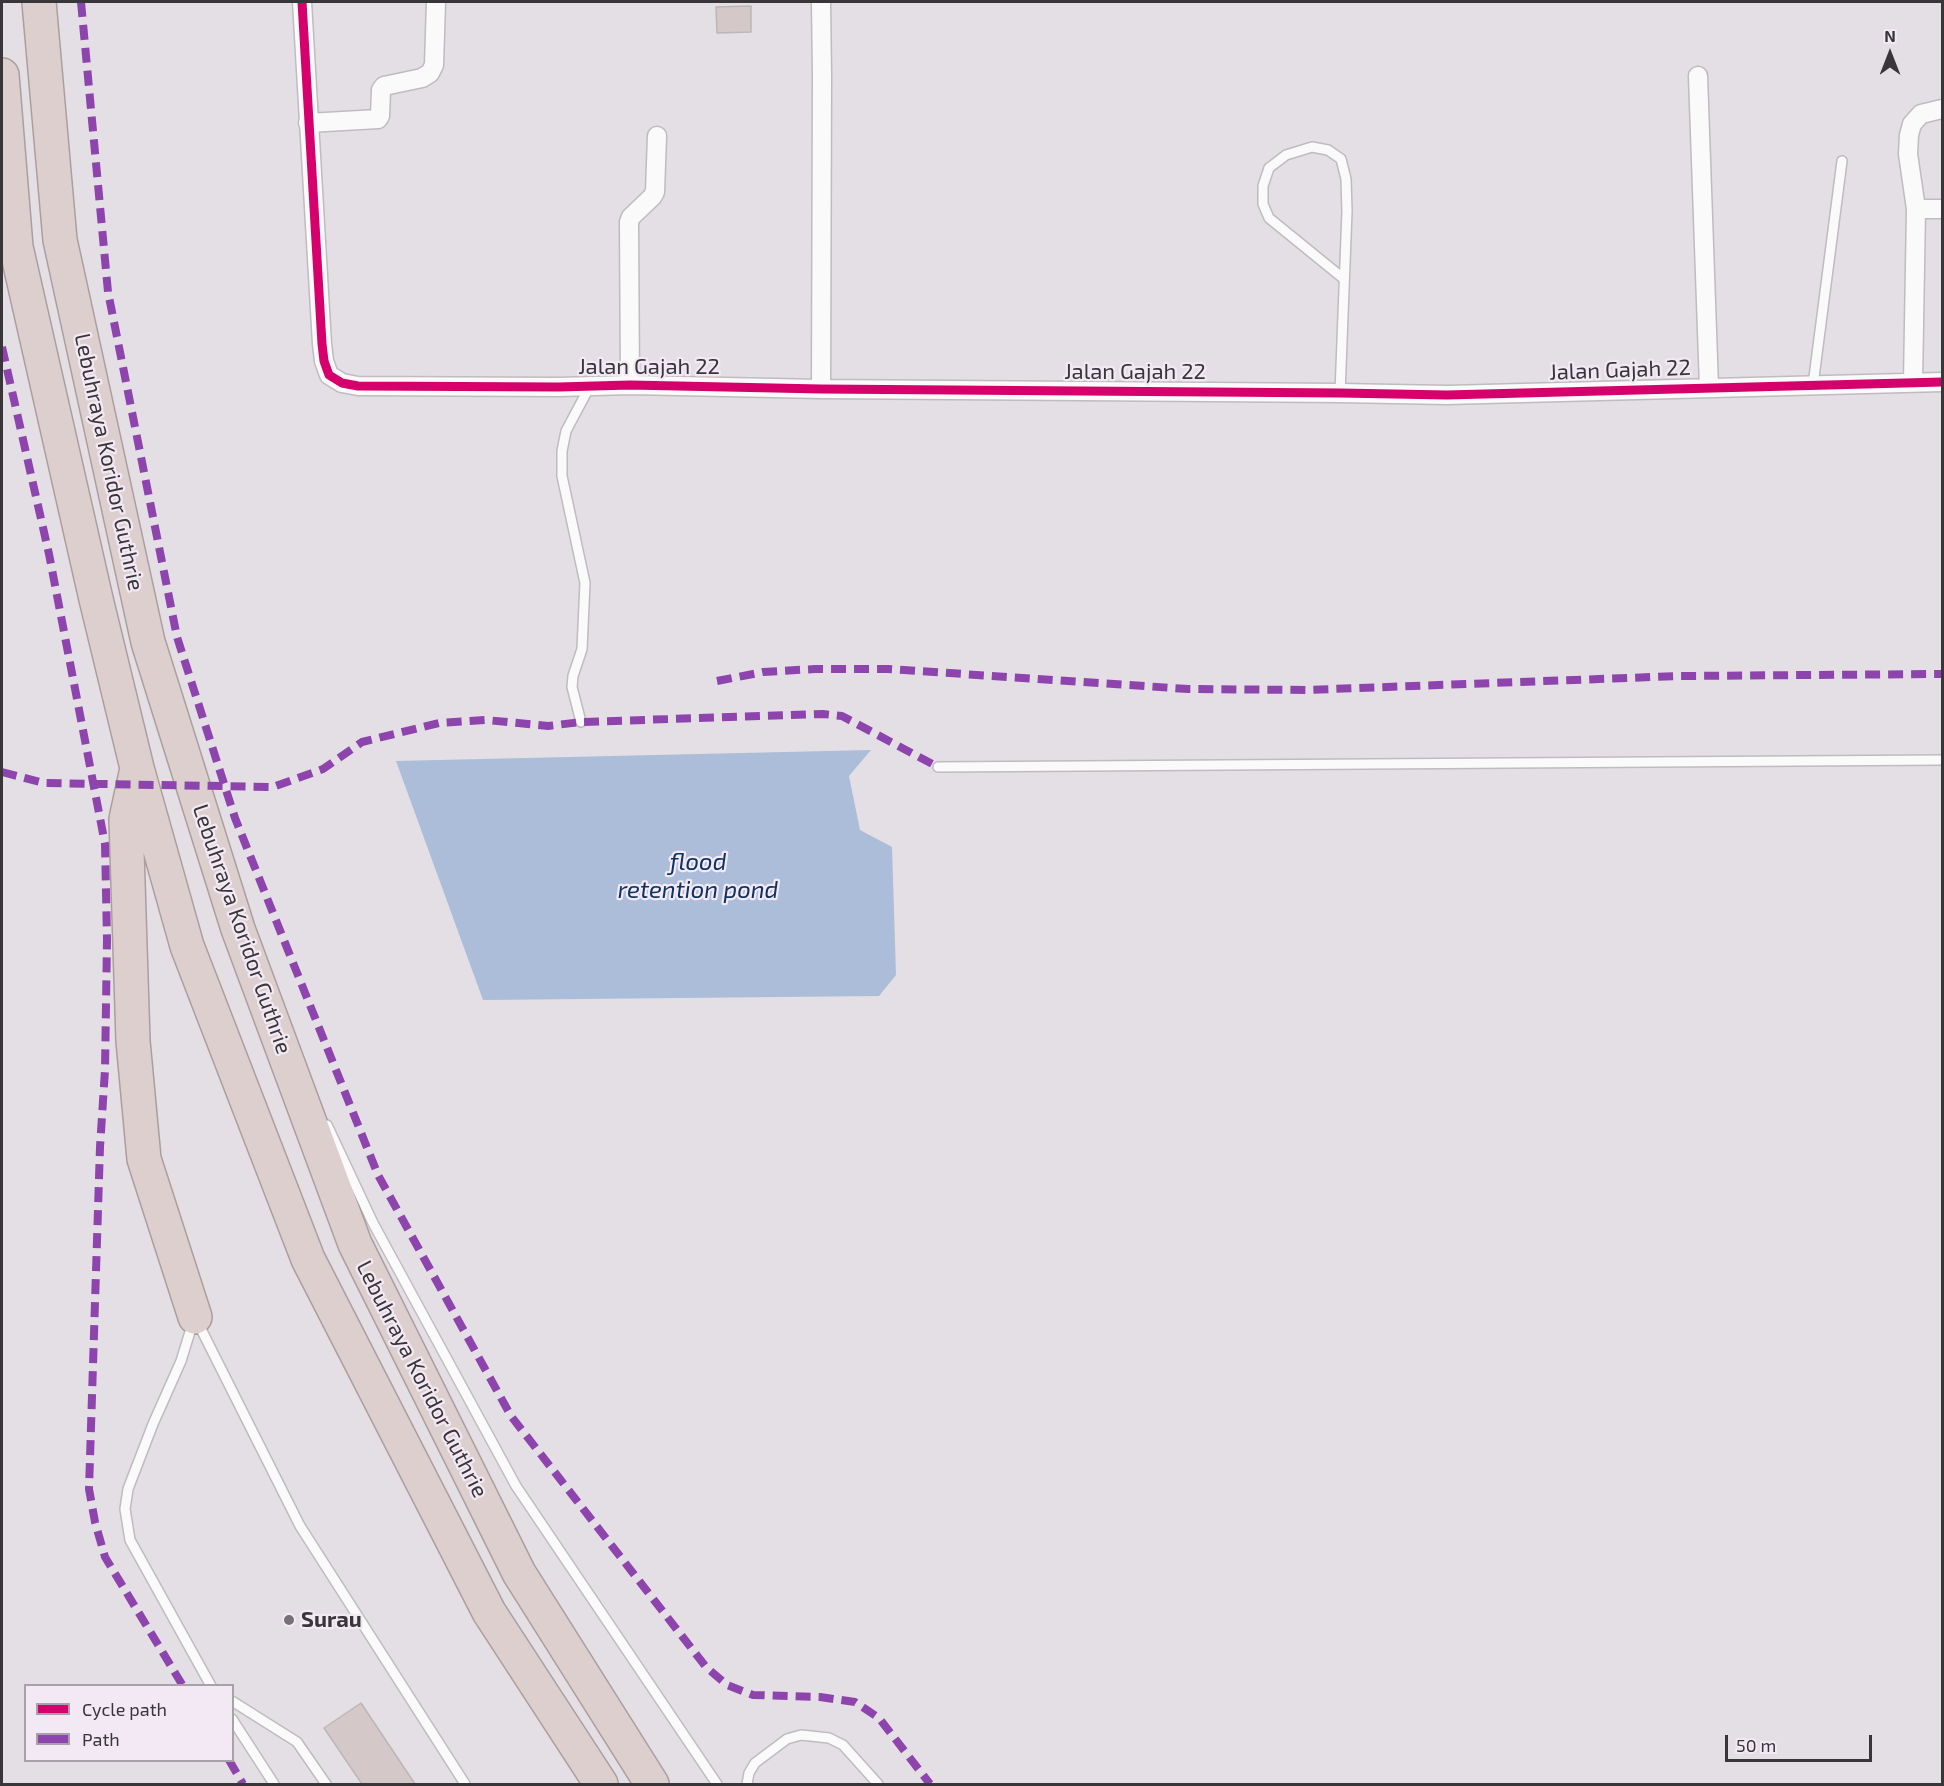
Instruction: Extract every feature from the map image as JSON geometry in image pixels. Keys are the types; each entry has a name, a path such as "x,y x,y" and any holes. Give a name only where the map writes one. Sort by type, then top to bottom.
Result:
{"highway":[{"name":"Lebuhraya Koridor Guthrie","path":"39,2 60,240 148,642 238,929 355,1244 519,1573 652,1785"},
{"name":"Lebuhraya Koridor Guthrie","path":"2,75 16,247 137,768 187,946 308,1259 489,1612 601,1785"},
{"path":"137,768 126,819 133,1041 144,1159 195,1317"}],"street":[{"path":"302,2 308,123 378,119 381,90 384,86 422,78 430,73 434,65 436,2"},
{"path":"820,2 822,75 821,389"},
{"path":"1698,76 1709,387"},
{"path":"1913,382 1916,209 1908,154 1909,135 1912,124 1921,114 1942,109"},
{"name":"Jalan Gajah 22","path":"308,123 324,361 329,375 342,383 358,386 630,385 1447,395 1942,382"},
{"path":"630,385 629,222 655,192 657,136"},
{"path":"1916,209 1942,209"}],"lane":[{"path":"1340,393 1347,211 1346,179 1341,159 1328,150 1312,147 1286,155 1269,168 1263,186 1263,204 1269,218 1344,279"},
{"path":"1813,385 1842,161"},
{"path":"573,386 562,451 562,476 585,583 582,649 573,676 572,687 581,723"},
{"path":"938,766 1942,760"},
{"path":"238,929 298,1060"},
{"path":"323,1114 373,1223 516,1486 717,1785"},
{"path":"195,1317 181,1361 128,1489 125,1509 130,1540 211,1684"},
{"path":"195,1317 300,1526 465,1785"},
{"path":"234,1702 297,1742 326,1785"},
{"path":"234,1722 274,1785"},
{"path":"747,1785 754,1763 787,1739 801,1735 829,1738 843,1745 878,1785"}],"water":[{"name":"flood retention pond","path":"871,750 849,776 860,830 892,847 896,975 879,996 483,1000 396,761"}],"building":[{"path":"751,6 751,32 717,33 716,7"},
{"path":"361,1703 415,1784 362,1784 324,1728"}],"marked path":[{"path":"81,2 108,292 177,637 235,818 378,1175 511,1416 706,1667 727,1685 753,1695 820,1697 855,1702 879,1718 930,1784"},
{"path":"2,347 49,554 105,844 107,940 105,1070 100,1147 89,1489 105,1557 182,1684"},
{"path":"717,681 763,672 888,669 1188,689 1306,690 1680,676 1942,674"},
{"path":"2,772 44,783 273,787 323,769 362,742 439,723 486,720 548,726 581,722 823,714 842,716 938,767"},
{"path":"230,1762 243,1784"}],"cycle path":[{"path":"302,2 322,344 329,375 342,383 358,386 630,385 1447,395 1942,382"}],"place":[{"name":"Surau","path":"289,1620"}]}
